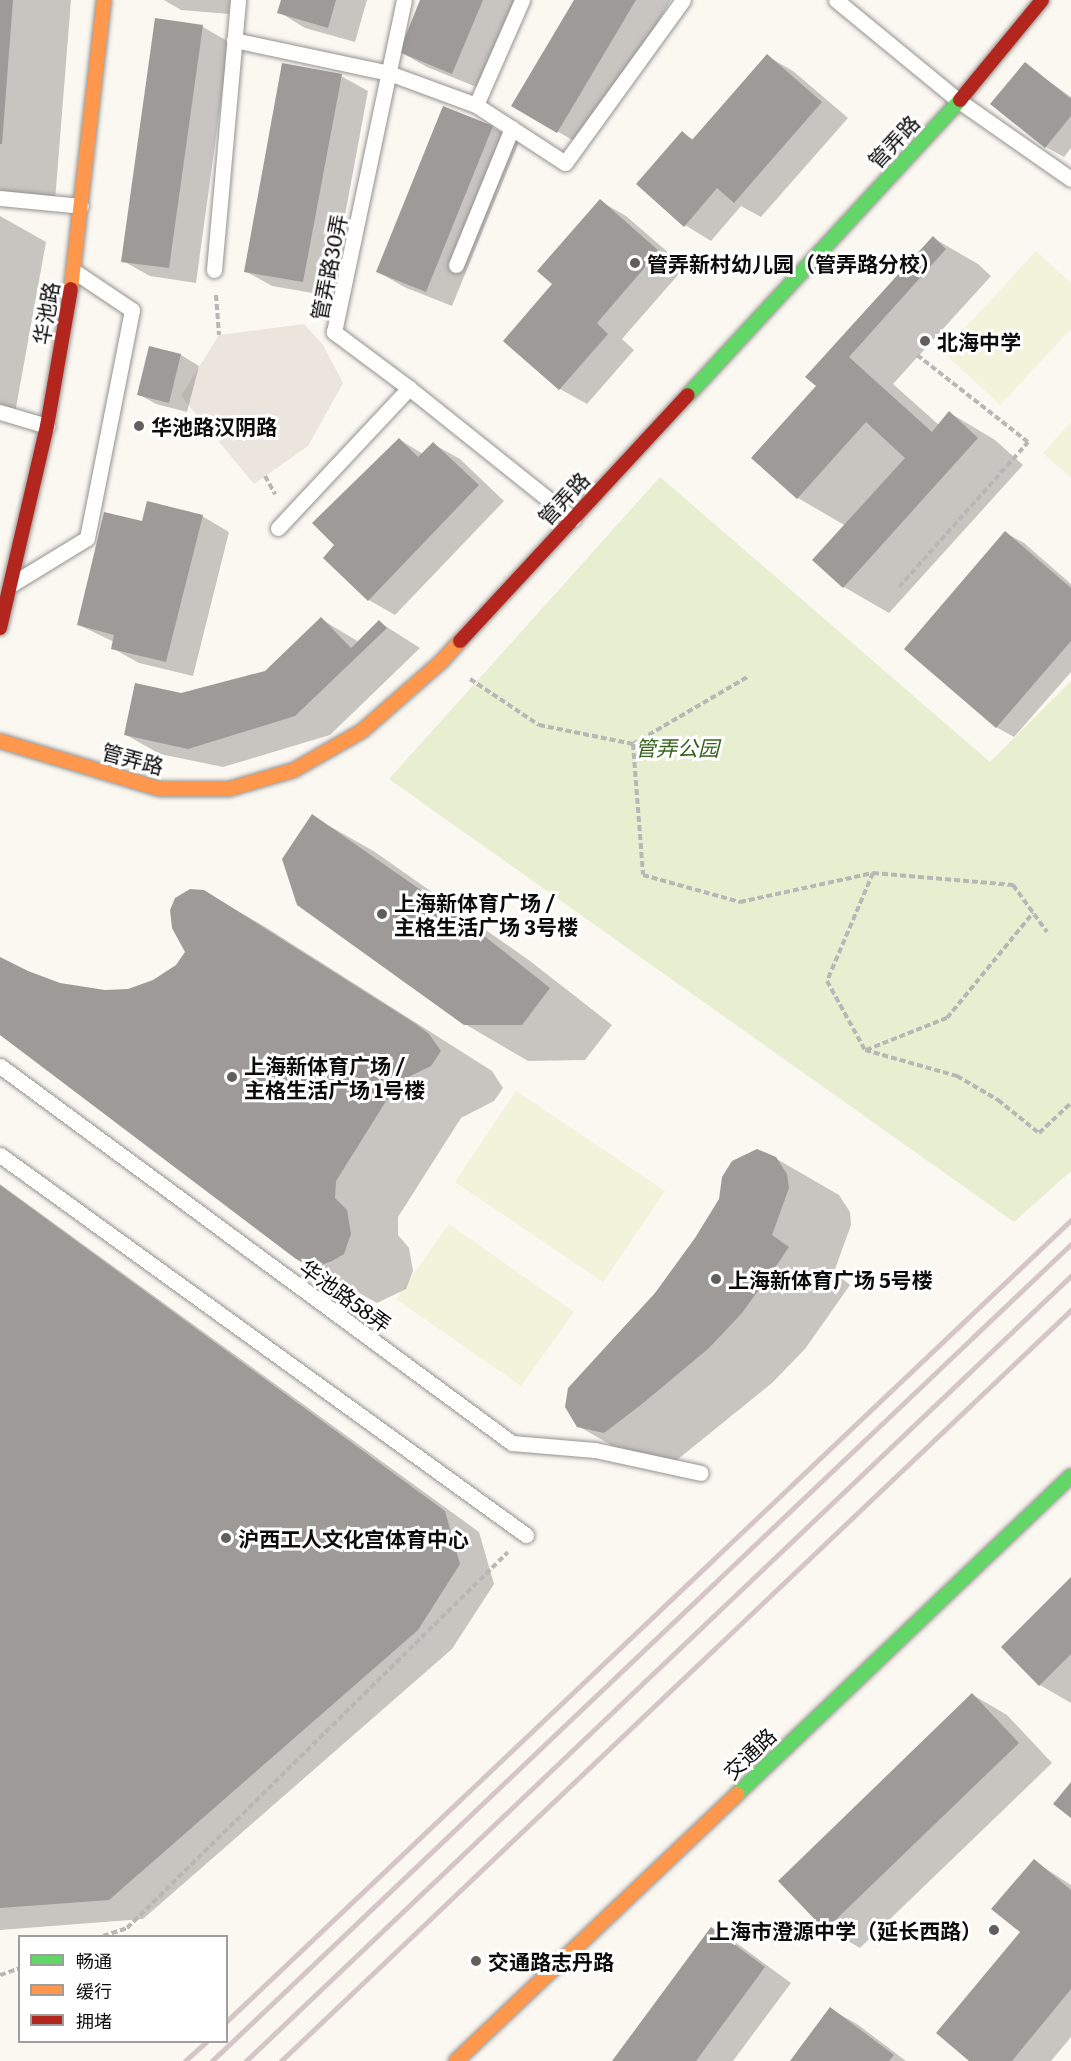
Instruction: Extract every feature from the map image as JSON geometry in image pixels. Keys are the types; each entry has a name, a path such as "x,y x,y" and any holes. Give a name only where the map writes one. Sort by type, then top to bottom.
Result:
{"street":[{"name":"华池路","path":"0,628 12,585 47,426 74,271 104,0"},
{"name":"管弄路","path":"0,741 159,789 229,789 294,770 362,731 442,661 959,101 1042,0"},
{"name":"交通路","path":"456,2061 1071,1476"}],"lane":[{"path":"214,270 238,0"},
{"name":"管弄路30弄","path":"404,0 334,332 409,388"},
{"path":"476,105 522,0"},
{"path":"234,40 389,73 476,105 565,163 683,0"},
{"path":"836,0 959,101 1071,179"},
{"path":"456,265 512,128"},
{"path":"0,198 81,206"},
{"path":"12,585 87,538 111,417 132,310 74,271"},
{"path":"278,528 409,388 573,519"},
{"path":"0,412 47,426"},
{"name":"华池路58弄","path":"0,1066 512,1443 596,1450 701,1473"},
{"path":"0,1155 526,1535"}],"path":[{"path":"214,270 219,335"},
{"path":"899,587 1028,442 917,355"},
{"path":"442,661 538,725 633,744 749,676"},
{"path":"633,744 643,875 740,902 873,873 1013,885 1047,932"},
{"path":"873,873 827,981 865,1050 957,1076 998,1100 1039,1133 1071,1103"},
{"path":"865,1050 947,1018 1033,913"},
{"path":"106,1935 127,1928 526,1535"},
{"path":"0,1975 18,1969"}],"green space":[{"path":"1036,251 1071,283 1071,329 1000,405 943,352"},
{"path":"1071,422 1071,478 1043,453"},
{"name":"管弄公园","path":"660,477 990,762 1071,681 1071,1171 1014,1222 389,779"},
{"path":"516,1091 665,1191 603,1282 455,1182"},
{"path":"449,1224 574,1312 521,1386 396,1299"}],"shaded area":[{"path":"304,324 323,345 343,383 308,446 254,484 181,396 219,335"}],"building":[{"path":"0,0 13,0 2,144 0,144"},
{"path":"281,0 336,0 328,28 277,13"},
{"path":"420,0 483,0 452,74 399,52"},
{"path":"574,0 636,0 557,133 511,106"},
{"path":"155,18 203,25 169,268 121,262"},
{"path":"767,54 822,102 734,203 717,188 684,227 636,184 682,131 692,140"},
{"path":"1025,62 1071,99 1071,116 1045,148 990,104"},
{"path":"282,63 342,74 303,282 244,272"},
{"path":"443,106 493,126 426,292 376,272"},
{"path":"600,199 659,251 597,323 608,334 559,390 503,341 552,284 537,271"},
{"path":"933,236 946,249 849,357 932,432 949,411 978,438 843,588 812,560 905,458 866,422 797,499 751,458 816,386 805,377"},
{"path":"149,346 181,354 169,403 137,395"},
{"path":"399,438 418,457 433,442 479,485 368,601 323,558 334,545 312,523"},
{"path":"147,501 203,515 166,662 111,649 114,635 77,625 104,512 142,521"},
{"path":"1005,531 1071,588 1071,641 996,728 904,649"},
{"path":"321,617 351,648 379,620 387,628 295,716 188,749 124,735 135,683 181,693 265,671"},
{"name":"上海新体育广场 / 主格生活广场 3号楼","path":"312,814 468,923 550,988 522,1025 464,1025 297,905 282,859"},
{"name":"上海新体育广场 / 主格生活广场 1号楼","path":"190,889 204,890 416,1024 429,1034 441,1051 431,1066 398,1082 336,1181 335,1198 347,1210 351,1234 344,1254 313,1268 296,1259 0,1035 0,957 60,983 105,990 128,989 153,980 176,965 185,952 172,928 170,910 175,898"},
{"name":"上海新体育广场 5号楼","path":"757,1149 776,1157 787,1174 789,1188 772,1235 789,1247 742,1313 709,1348 604,1433 577,1427 565,1407 568,1388 655,1293 695,1238 719,1199 722,1177 732,1161"},
{"name":"沪西工人文化宫体育中心","path":"0,1185 445,1511 460,1564 418,1630 109,1900 0,1908"},
{"path":"1071,1577 1071,1654 1039,1686 1001,1647"},
{"path":"972,1693 1019,1743 825,1930 778,1881"},
{"path":"1071,1782 1071,1818 1053,1804"},
{"path":"1034,1859 1071,1890 1071,1989 1012,2061 969,2061 936,2033 1020,1932 991,1909"},
{"path":"711,1927 765,1967 696,2061 612,2061"},
{"path":"830,2007 894,2055 889,2061 790,2061"}],"railway":[{"path":"228,2020 1071,1220"},
{"path":"212,2061 1071,1244"},
{"path":"246,2061 1071,1276"},
{"path":"281,2061 1071,1310"},
{"path":"185,2061 205,2043"}],"traffic: fast":[{"path":"688,395 960,100"},
{"path":"737,1794 1071,1476"}],"traffic: slow":[{"path":"71,289 104,0"},
{"path":"0,741 160,789 229,789 294,770 362,731 442,661 460,641"},
{"path":"456,2061 737,1794"}],"traffic: jam":[{"path":"960,100 1042,0"},
{"path":"0,628 47,426 71,289"},
{"path":"460,641 688,395"}],"place":[{"name":"管弄新村幼儿园（管弄路分校）","path":"635,263"},
{"name":"北海中学","path":"925,341"},
{"name":"华池路汉阴路","path":"139,426"},
{"name":"上海新体育广场 / 主格生活广场 3号楼","path":"382,914"},
{"name":"上海新体育广场 / 主格生活广场 1号楼","path":"232,1077"},
{"name":"上海新体育广场 5号楼","path":"716,1279"},
{"name":"沪西工人文化宫体育中心","path":"226,1538"},
{"name":"上海市澄源中学（延长西路）","path":"994,1930"},
{"name":"交通路志丹路","path":"476,1961"}]}
